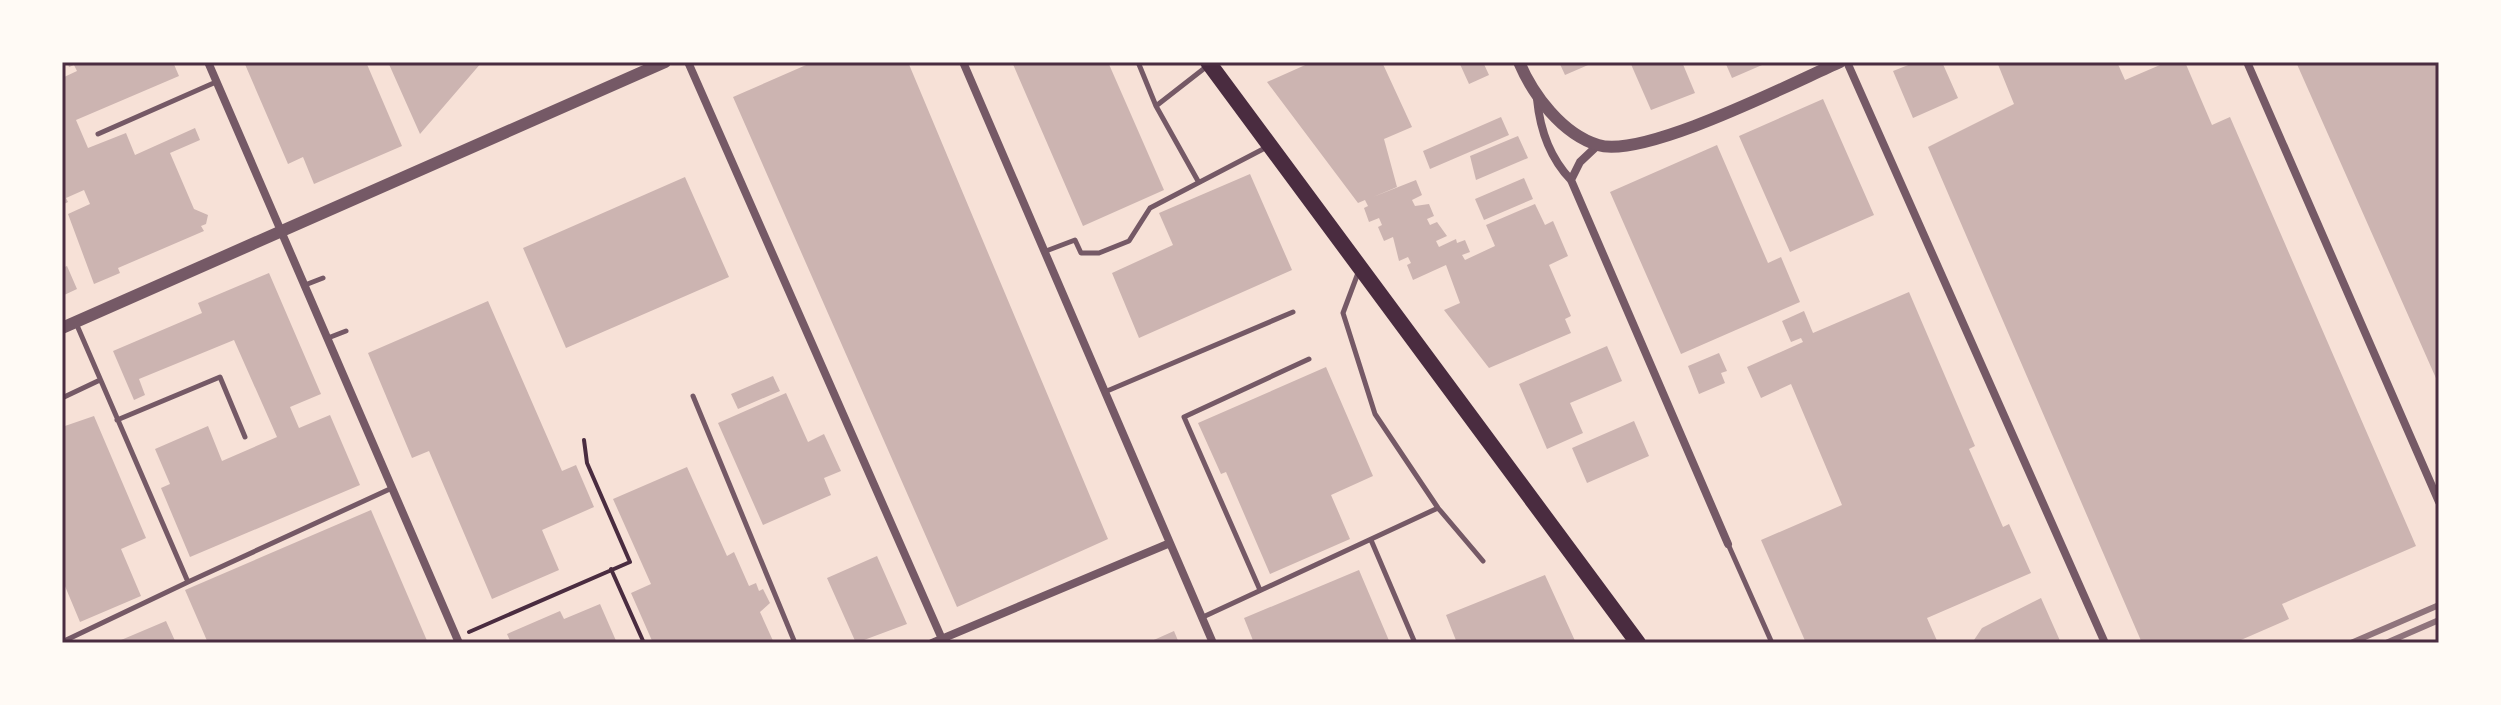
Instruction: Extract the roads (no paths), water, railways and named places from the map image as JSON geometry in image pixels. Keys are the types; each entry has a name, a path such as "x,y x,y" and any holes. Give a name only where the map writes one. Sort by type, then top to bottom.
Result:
{"main road":[{"path":"1209,63 1638,643"}],"street":[{"path":"208,62 458,640"},
{"path":"62,328 665,62"},
{"path":"688,62 937,641 1170,543"},
{"path":"963,62 1213,643"},
{"path":"1519,62 1537,96 1571,129 1598,145 1646,144 1840,62"},
{"path":"1847,62 2105,643"},
{"path":"2247,62 2439,502"},
{"path":"1537,96 1539,126 1558,167 1571,180 1728,544"},
{"path":"1571,180 1580,162 1598,145"}],"lane":[{"path":"1138,62 1156,106 1198,181"},
{"path":"1156,106 1209,63"},
{"path":"98,134 217,81"},
{"path":"1046,251 1075,240 1081,253 1099,253 1129,241 1150,208 1270,146"},
{"path":"1359,269 1343,313 1371,402 1438,508 1483,561"},
{"path":"305,285 323,278"},
{"path":"1107,391 1293,312"},
{"path":"76,322 188,582"},
{"path":"328,338 346,331"},
{"path":"1260,590 1184,417 1309,359"},
{"path":"117,420 220,377 245,437"},
{"path":"62,398 100,380"},
{"path":"693,396 795,643"},
{"path":"62,642 392,488"},
{"path":"1202,618 1438,508"},
{"path":"1371,540 1415,643"},
{"path":"1728,544 1772,643"}],"railway":[{"path":"2351,643 2439,605"},
{"path":"2386,643 2439,620"}]}
